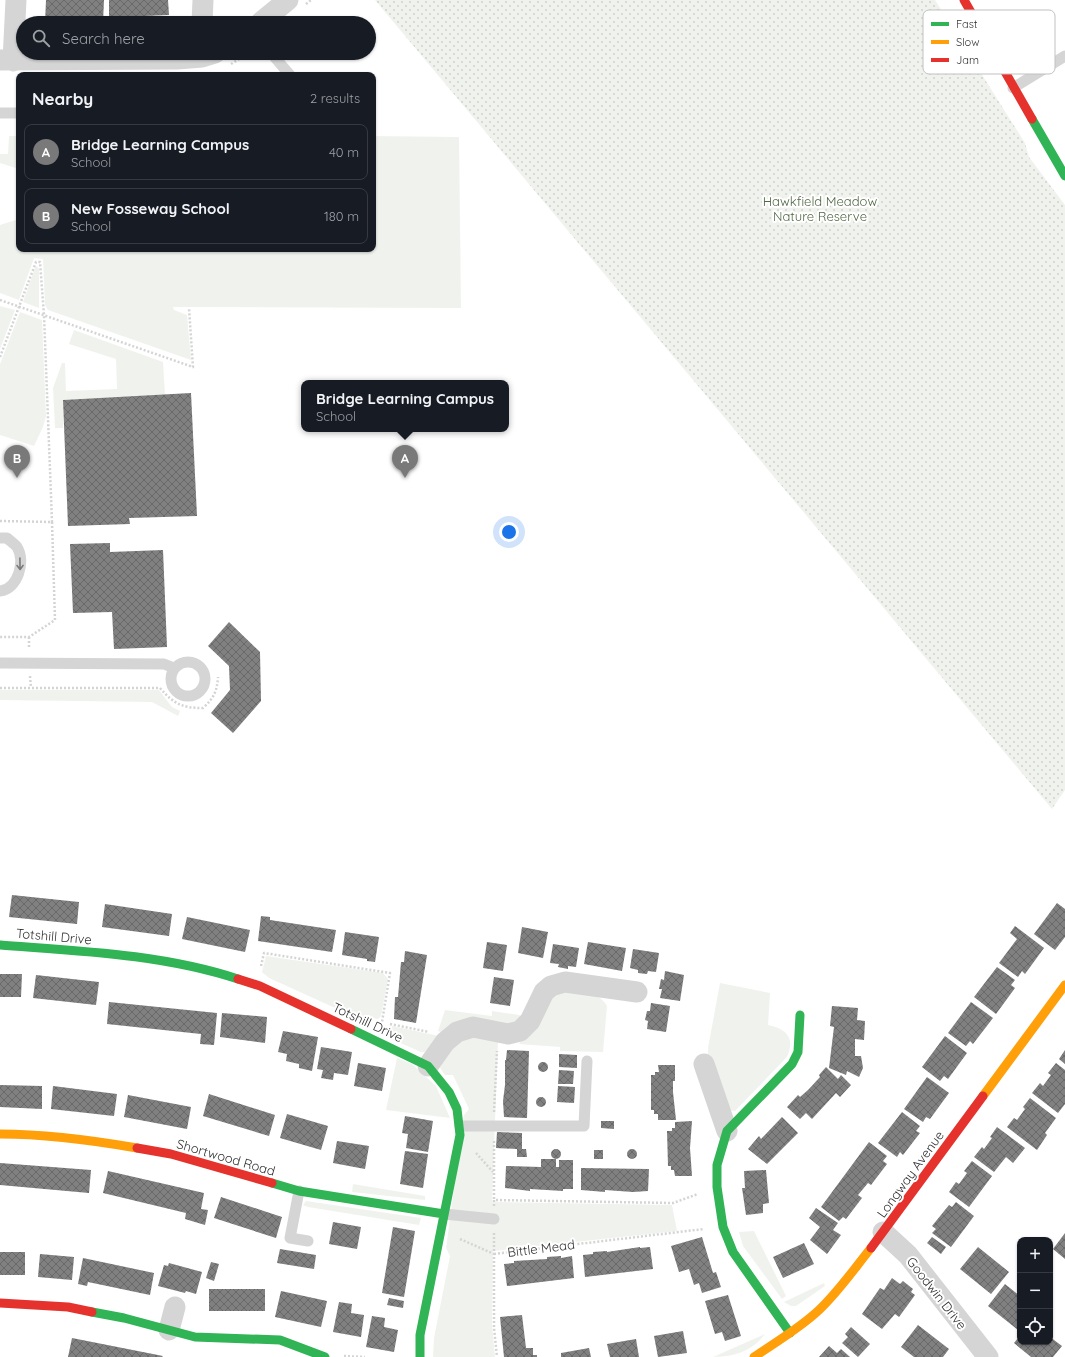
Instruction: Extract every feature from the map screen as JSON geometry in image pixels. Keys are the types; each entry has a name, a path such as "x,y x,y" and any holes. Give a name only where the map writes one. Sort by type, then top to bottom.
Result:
{"street":[{"path":"16,0 6,60 16,60"},
{"path":"202,16 203,0"},
{"path":"269,16 288,0"},
{"path":"964,0 970,10"},
{"path":"1006,74 1065,176"},
{"name":"Totshill Drive","path":"0,945 77,950 135,957 213,972 256,985 380,1042 428,1066 449,1092 456,1109 460,1126 460,1135 420,1336 420,1357"},
{"path":"428,1066 449,1039 457,1032 473,1027 508,1034 520,1031 530,1021 544,992 551,986 565,982 638,992"},
{"name":"Longway Avenue","path":"754,1357 790,1333 819,1310 840,1287 883,1232 1065,985"},
{"path":"790,1333 733,1252 723,1227 717,1187 717,1165 727,1131 792,1064 798,1052 800,1015"},
{"path":"704,1064 727,1131"},
{"name":"Shortwood Road","path":"0,1134 38,1134 92,1140 171,1154 299,1191 444,1214"},
{"name":"Goodwin Drive","path":"883,1232 908,1255 988,1357"},
{"path":"0,1303 68,1307 124,1318 196,1337 280,1340 325,1357"},
{"path":"169,1330 175,1307"}],"lane":[{"path":"277,60 287,72"},
{"path":"1013,88 1036,74"},
{"path":"0,112 16,112"},
{"path":"0,538 7,538 17,547 21,560 20,572 13,583 4,591 0,592"},
{"path":"0,663 164,664 174,668"},
{"path":"460,1126 584,1126 587,1061"},
{"path":"299,1191 290,1238 308,1241"},
{"path":"444,1214 494,1219"}],"path":[{"path":"0,357 36,262 40,262 44,315 55,620 29,637 0,637"},
{"path":"0,300 193,367 189,308"},
{"path":"0,521 52,522"},
{"path":"0,688 160,688 170,700 186,708 203,708 217,691 218,676"},
{"path":"256,985 264,954 390,973 380,1042"},
{"path":"382,1023 436,1033 449,1039"},
{"name":"Bittle Mead","path":"717,1187 673,1203 494,1200 494,1254 723,1227"},
{"path":"442,1231 494,1254 494,1328 497,1357"}],"green space":[{"name":"Hawkfield Meadow Nature Reserve","path":"375,0 935,0 941,10 923,10 923,74 982,74 1025,143 1029,157 1065,205 1065,790 1052,809"},
{"path":"9,136 16,136 16,168 0,163 0,154 8,154"},
{"path":"376,136 459,137 461,308 173,307 174,310 187,315 191,360 48,310 45,305 43,259 34,258 19,300 0,293 0,225 16,220 16,252 376,252"},
{"path":"37,266 39,269 39,308 23,302"},
{"path":"0,306 15,310 0,349"},
{"path":"20,312 42,320 46,416 43,427 34,446 0,435 0,364"},
{"path":"74,330 163,362 165,395 63,400 63,428 55,428 53,388 62,363 65,363 66,391 117,389 116,359 69,344"},
{"path":"0,690 159,690 172,707 180,711 178,716 152,702 0,700"},
{"path":"266,956 383,973 388,979 381,1016 378,1019 353,1014 333,1007 269,978 262,972"},
{"path":"720,983 770,993 768,1025 781,1029 790,1040 787,1057 735,1111 728,1110 708,1057 708,1048"},
{"path":"566,989 589,993 599,997 607,1006 603,1052 560,1051 560,1047 519,1044 552,994"},
{"path":"445,1010 492,1016 492,1011 519,1015 523,1017 517,1024 443,1033 438,1031"},
{"path":"392,1026 439,1036 425,1052 421,1052 391,1039"},
{"path":"469,1035 498,1042 492,1202 672,1205 677,1231 493,1251 492,1324 495,1357 433,1357 434,1338 450,1256 446,1248 464,1115 469,1109 453,1075 445,1075 440,1068 444,1057 451,1048"},
{"path":"397,1058 412,1064 436,1086 450,1118 386,1110"},
{"path":"353,1184 425,1196 425,1200 352,1192"},
{"path":"306,1201 421,1218 419,1225 308,1207 303,1205"},
{"path":"754,1231 786,1296 782,1299 743,1246 739,1232"},
{"path":"824,1283 825,1286 796,1306 791,1306 784,1302"},
{"path":"765,1334 754,1345 742,1352 728,1356 713,1357"}],"building":[{"path":"46,0 104,0 103,16 45,16"},
{"path":"109,0 168,0 169,15 109,16"},
{"path":"191,393 197,516 129,518 130,524 68,526 63,400"},
{"path":"110,543 110,552 163,550 167,647 114,649 112,612 73,613 70,544"},
{"path":"229,622 260,652 261,701 233,733 211,713 230,690 229,666 208,646"},
{"path":"12,895 79,902 77,924 9,917"},
{"path":"1057,903 1065,909 1065,937 1055,950 1034,934"},
{"path":"105,904 172,914 169,936 102,927"},
{"path":"261,916 270,917 270,920 336,930 332,952 258,941"},
{"path":"187,917 250,930 245,952 182,939"},
{"path":"1015,926 1044,948 1025,974 1022,971 1018,977 999,963 1017,939 1010,933"},
{"path":"522,927 548,932 543,958 518,953"},
{"path":"345,932 379,937 375,962 367,961 367,959 342,955"},
{"path":"487,942 507,945 503,971 483,968"},
{"path":"588,942 626,948 622,971 584,964"},
{"path":"553,944 579,948 576,967 568,966 568,969 558,967 559,964 550,963"},
{"path":"633,949 659,953 656,972 648,971 647,974 638,973 638,970 630,968"},
{"path":"405,951 427,955 416,1023 394,1019 395,997 398,997 401,962 404,962"},
{"path":"997,967 1015,980 1011,985 1015,988 996,1014 974,997"},
{"path":"665,971 684,975 680,1001 660,998 662,989 659,989 661,979 664,980"},
{"path":"0,974 22,974 21,997 0,997"},
{"path":"36,975 99,982 96,1005 33,998"},
{"path":"494,977 514,980 510,1006 490,1003"},
{"path":"109,1002 217,1013 214,1045 200,1044 201,1034 107,1024"},
{"path":"971,1002 993,1018 973,1044 970,1041 966,1046 948,1033"},
{"path":"651,1003 670,1006 666,1032 647,1029 648,1021 645,1020 647,1011 650,1011"},
{"path":"832,1006 858,1008 857,1020 865,1021 864,1040 855,1039 855,1056 861,1056 863,1068 859,1077 847,1071 846,1075 829,1068 834,1027 830,1026"},
{"path":"222,1013 267,1017 265,1043 220,1037"},
{"path":"283,1031 318,1037 312,1071 299,1068 299,1064 286,1061 287,1054 278,1052"},
{"path":"945,1036 967,1053 948,1079 944,1076 940,1081 922,1067"},
{"path":"321,1047 352,1052 348,1075 334,1073 333,1080 321,1078 323,1070 317,1069"},
{"path":"507,1050 529,1051 527,1118 504,1117 503,1101 505,1085 505,1060"},
{"path":"1065,1050 1065,1064 1059,1059"},
{"path":"559,1054 577,1055 577,1068 559,1067"},
{"path":"541,1062 545,1062 547,1063 547,1071 541,1072 538,1069 538,1065"},
{"path":"358,1063 386,1068 382,1091 354,1086"},
{"path":"1056,1063 1065,1070 1065,1104 1058,1113 1032,1093 1040,1083 1043,1086 1051,1075 1048,1073"},
{"path":"658,1065 675,1065 673,1092 676,1120 658,1120 658,1114 654,1114 654,1110 651,1110 651,1075 655,1075 655,1072 659,1072"},
{"path":"826,1067 838,1079 841,1075 851,1085 840,1097 836,1093 812,1119 806,1113 800,1119 787,1107 798,1095 800,1097 808,1090 820,1077 819,1075"},
{"path":"559,1070 574,1071 573,1084 558,1084"},
{"path":"927,1077 949,1093 930,1119 926,1117 923,1122 904,1109"},
{"path":"0,1085 42,1086 42,1109 0,1107"},
{"path":"53,1086 117,1094 114,1116 51,1109"},
{"path":"558,1086 575,1087 574,1103 557,1102"},
{"path":"209,1094 275,1115 269,1136 203,1116"},
{"path":"128,1095 191,1107 187,1129 124,1117"},
{"path":"539,1097 543,1097 545,1098 545,1106 539,1107 536,1104 536,1100"},
{"path":"1030,1098 1056,1118 1045,1133 1047,1135 1037,1150 1007,1127 1014,1118 1017,1120 1025,1109 1023,1107"},
{"path":"902,1112 920,1126 916,1131 920,1133 903,1155 900,1152 897,1157 878,1143"},
{"path":"287,1114 328,1126 321,1150 280,1138"},
{"path":"405,1116 433,1121 428,1152 406,1148 408,1134 402,1133"},
{"path":"782,1117 798,1133 767,1164 748,1149 759,1136 761,1139"},
{"path":"601,1121 614,1121 614,1129 601,1128"},
{"path":"692,1121 690,1148 692,1176 675,1176 674,1170 671,1170 671,1166 668,1166 667,1131 672,1131 672,1128 675,1128 675,1122"},
{"path":"997,1127 1025,1148 1013,1163 1006,1157 994,1172 974,1157 982,1147 984,1149 992,1138 990,1137"},
{"path":"497,1132 522,1133 522,1149 526,1149 527,1157 517,1157 517,1149 496,1148"},
{"path":"337,1141 369,1146 365,1169 333,1163"},
{"path":"869,1142 887,1156 883,1161 887,1164 871,1185 868,1183 858,1195 862,1198 846,1219 843,1217 839,1221 821,1207"},
{"path":"554,1149 558,1149 560,1150 560,1158 554,1159 551,1156 551,1152"},
{"path":"630,1149 634,1149 636,1150 636,1158 630,1159 627,1156 627,1152"},
{"path":"594,1150 603,1150 603,1159 594,1159"},
{"path":"405,1151 428,1154 423,1188 400,1184"},
{"path":"541,1159 556,1159 556,1167 559,1167 559,1160 573,1160 573,1189 563,1189 563,1191 530,1189 530,1191 505,1188 506,1166 541,1167"},
{"path":"972,1161 992,1176 969,1207 949,1192 956,1182 959,1184 967,1173 964,1171"},
{"path":"0,1163 91,1170 89,1193 0,1185"},
{"path":"581,1168 649,1169 648,1191 633,1192 605,1190 605,1192 581,1190"},
{"path":"766,1170 769,1203 763,1204 763,1213 746,1215 742,1188 745,1188 744,1171"},
{"path":"108,1171 204,1193 201,1209 208,1210 205,1225 185,1219 186,1213 103,1193"},
{"path":"221,1197 282,1217 276,1238 214,1218"},
{"path":"956,1202 974,1216 951,1247 932,1233 936,1229 932,1226 949,1205 952,1207"},
{"path":"816,1208 838,1223 833,1230 841,1235 827,1254 810,1240 820,1227 809,1218"},
{"path":"333,1222 361,1227 357,1249 329,1244"},
{"path":"393,1227 415,1231 404,1297 382,1293"},
{"path":"1065,1233 1065,1259 1053,1249"},
{"path":"702,1237 713,1273 716,1272 721,1287 702,1293 699,1283 694,1285 689,1269 679,1272 671,1246"},
{"path":"932,1237 946,1247 941,1254 927,1243"},
{"path":"804,1243 814,1264 783,1278 773,1257"},
{"path":"650,1247 653,1269 585,1277 583,1255 593,1254 593,1252 607,1252"},
{"path":"978,1247 1009,1272 991,1294 960,1269"},
{"path":"280,1249 316,1255 314,1269 277,1263"},
{"path":"0,1252 25,1252 25,1275 0,1275"},
{"path":"40,1254 74,1257 72,1280 38,1277"},
{"path":"561,1256 561,1258 572,1256 574,1278 507,1286 504,1264 514,1263 514,1261 547,1259 547,1257"},
{"path":"83,1258 154,1273 150,1295 88,1282 87,1286 78,1284"},
{"path":"211,1262 219,1264 214,1281 206,1278"},
{"path":"169,1263 202,1272 196,1294 186,1291 185,1293 158,1286 164,1265 168,1266"},
{"path":"892,1278 900,1284 903,1281 913,1289 911,1292 915,1295 899,1317 895,1314 882,1329 862,1314 880,1288 884,1290"},
{"path":"1005,1284 1017,1294 1017,1329 988,1306"},
{"path":"209,1289 265,1289 265,1311 209,1311"},
{"path":"281,1291 327,1301 321,1327 275,1317"},
{"path":"728,1295 741,1336 725,1341 722,1332 715,1334 705,1301"},
{"path":"389,1298 404,1301 403,1308 387,1305"},
{"path":"339,1302 352,1304 351,1313 364,1315 361,1337 333,1332"},
{"path":"522,1315 526,1348 533,1348 533,1355 537,1355 537,1357 504,1357 500,1317"},
{"path":"372,1316 385,1318 384,1327 398,1330 394,1352 366,1347"},
{"path":"918,1325 949,1349 943,1357 914,1357 901,1347"},
{"path":"851,1327 870,1344 858,1357 842,1343 848,1337 845,1334"},
{"path":"683,1331 687,1353 658,1357 654,1336"},
{"path":"72,1338 163,1356 68,1357"},
{"path":"636,1339 639,1357 610,1357 607,1344"},
{"path":"1053,1339 1062,1346 1053,1357 1031,1357 1014,1343 1017,1340 1017,1345 1053,1345"},
{"path":"829,1346 837,1353 841,1349 850,1357 819,1357"},
{"path":"589,1348 591,1357 561,1357 561,1353"}],"traffic: fast":[{"path":"1032,119 1065,176"},
{"path":"0,945 90,952 150,959 180,964 238,979"},
{"path":"790,1333 733,1252 723,1227 717,1187 717,1165 727,1131 792,1064 798,1052 800,1015"},
{"path":"351,1029 428,1066 449,1092 457,1109 460,1135 420,1335 420,1357"},
{"path":"272,1183 299,1191 444,1214"},
{"path":"92,1312 124,1318 195,1337 280,1340 325,1357"}],"traffic: slow":[{"path":"983,1096 1065,985"},
{"path":"0,1134 69,1138 137,1148"},
{"path":"754,1357 812,1317 840,1288 871,1248"}],"traffic: jam":[{"path":"964,0 970,10"},
{"path":"1006,74 1032,119"},
{"path":"238,979 260,986 351,1029"},
{"path":"871,1248 983,1096"},
{"path":"137,1148 171,1154 272,1183"},
{"path":"0,1303 68,1307 92,1312"}],"place":[{"name":"New Fosseway School","path":"17,478"},
{"name":"Bridge Learning Campus","path":"405,478"}]}
